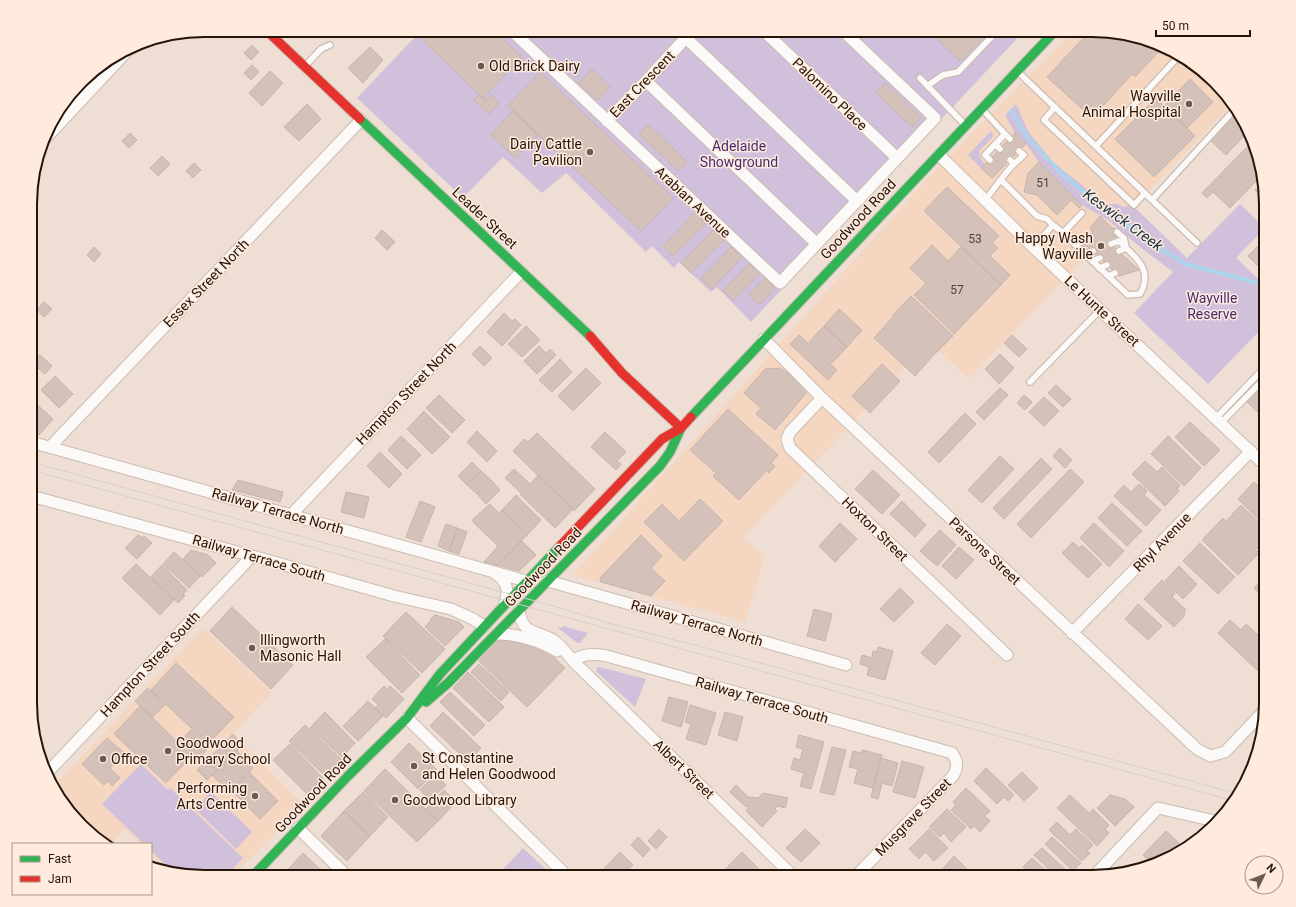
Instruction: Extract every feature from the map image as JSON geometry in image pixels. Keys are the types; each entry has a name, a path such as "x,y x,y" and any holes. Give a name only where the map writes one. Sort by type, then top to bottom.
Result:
{"main road":[{"name":"Leader Street","path":"273,37 592,338 622,373 681,428"},
{"name":"Goodwood Road","path":"409,716 440,674 505,603 662,439 681,428 1049,37"},
{"name":"Goodwood Road","path":"259,870 349,775 409,716 448,683 660,466 673,448 681,428"}],"street":[{"name":"Arabian Avenue","path":"518,37 780,283 816,244"},
{"name":"East Crescent","path":"607,121 687,37"},
{"path":"693,37 857,201"},
{"name":"Palomino Place","path":"770,37 897,158"},
{"path":"646,81 816,244 935,118 849,37"},
{"path":"55,129 119,59"},
{"name":"Essex Street North","path":"50,447 361,120"},
{"name":"Le Hunte Street","path":"939,155 1033,247 1259,459"},
{"name":"Hampton Street North","path":"291,515 521,272"},
{"name":"Parsons Street","path":"764,339 822,398 1197,749 1210,756 1225,752 1259,717"},
{"name":"Hoxton Street","path":"822,398 790,432 787,439 790,448 1007,655"},
{"name":"Railway Terrace North","path":"37,443 526,581"},
{"name":"Rhyl Avenue","path":"1072,633 1251,451"},
{"name":"Railway Terrace South","path":"37,497 394,596 451,609 484,626"},
{"name":"Hampton Street South","path":"51,769 252,556"},
{"path":"492,571 503,579 506,584 507,593 505,603"},
{"name":"Railway Terrace North","path":"548,581 846,665"},
{"name":"Albert Street","path":"519,611 521,620 525,626 533,632 555,641 573,661 787,870"},
{"name":"Albert Street","path":"497,634 507,634 544,644 573,661"},
{"name":"Railway Terrace South","path":"573,661 584,655 607,656 952,753"},
{"path":"409,716 561,870"},
{"name":"Musgrave Street","path":"862,870 953,776 957,765 956,759 952,753"},
{"path":"1100,870 1158,808 1211,820"},
{"path":"298,828 341,870"}],"lane":[{"path":"927,86 943,75 958,72 991,37"},
{"path":"304,66 321,49 330,45"},
{"path":"1096,146 1176,59"},
{"path":"1015,74 1055,107 1198,243"},
{"path":"920,78 966,126"},
{"path":"1055,107 1044,120 1134,205 1145,193"},
{"path":"982,109 1010,139"},
{"path":"1152,200 1232,113"},
{"path":"990,160 985,155 1005,134"},
{"path":"995,144 1000,149"},
{"path":"985,200 1001,175 1012,162 1024,155 1019,151"},
{"path":"1001,175 1037,216 1047,219 1128,295 1140,294 1144,286 1145,274 1141,263 1118,241 1112,244"},
{"path":"1063,233 1082,213"},
{"path":"1033,247 1053,225"},
{"path":"1117,232 1124,238 1126,248"},
{"path":"1074,244 1082,242"},
{"path":"1119,251 1126,248"},
{"path":"1084,254 1092,251"},
{"path":"1126,258 1133,255"},
{"path":"1092,261 1100,258"},
{"path":"1134,266 1141,263"},
{"path":"1099,268 1107,265"},
{"path":"1108,276 1115,273"},
{"path":"1030,382 1100,310"},
{"path":"1218,421 1259,374"},
{"path":"1218,421 1259,383"}],"shaded area":[{"path":"1067,37 1114,38 1146,46 1166,54 1194,71 1218,94 1229,107 969,379 929,342 743,538 765,556 745,622 573,575 928,178"},
{"name":"Goodwood Primary School","path":"203,628 272,692 233,734 303,804 239,870 193,870 162,865 152,855 152,843 139,843 125,829 112,843 102,836 78,813 57,783"}],"green space":[{"name":"Adelaide Showground","path":"415,37 1018,37 751,322 717,287 711,292 679,262 674,268 652,246 646,252 566,173 542,193 503,157 463,198 357,98"},
{"name":"Wayville Reserve","path":"1016,104 1028,131 1054,163 1106,204 1118,204 1126,207 1131,204 1187,258 1240,204 1259,222 1259,234 1236,258 1259,279 1259,331 1208,384 1134,313 1173,272 1108,220 1082,205 1039,162 1026,144 1015,133 1005,115"},
{"path":"991,131 993,134 992,138 979,151 980,157 985,165 981,168 968,155"},
{"path":"563,626 588,633 580,643 577,643 557,627 562,628"},
{"path":"599,667 646,679 635,707 597,672 596,668"},
{"path":"141,764 168,790 170,788 243,858 232,870 193,870 167,866 152,852 152,843 143,843 102,804"},
{"path":"211,792 252,832 236,849 195,809"},
{"path":"523,848 547,870 503,870"}],"building":[{"name":"Old Brick Dairy","path":"419,37 501,37 522,57 483,98"},
{"path":"935,37 984,37 960,61"},
{"path":"1084,37 1103,37 1125,40 1159,51 1135,77 1132,74 1092,118 1047,77"},
{"path":"252,45 259,52 251,60 244,53"},
{"path":"370,47 383,60 363,83 348,68"},
{"path":"252,65 259,72 251,80 244,73"},
{"path":"592,69 610,87 598,100 579,83"},
{"path":"270,71 283,83 262,106 249,93"},
{"name":"Dairy Cattle Pavilion","path":"540,72 673,198 641,231 508,106"},
{"name":"Wayville Animal Hospital","path":"1190,79 1213,102 1187,128 1164,106"},
{"path":"885,83 921,118 912,127 876,93"},
{"path":"479,94 486,101 491,95 499,103 489,114 474,100"},
{"path":"1156,98 1195,136 1154,177 1115,139"},
{"path":"307,104 321,119 299,141 284,127"},
{"path":"513,111 538,135 515,158 491,135"},
{"path":"1234,115 1244,136 1226,155 1210,140"},
{"path":"648,124 687,162 678,171 639,134"},
{"path":"130,133 137,140 129,148 122,141"},
{"path":"1015,133 1026,144 992,178 981,168"},
{"path":"1248,146 1258,180 1230,208 1213,192 1207,198 1202,193"},
{"path":"162,156 170,164 158,176 150,168"},
{"path":"1039,162 1082,205 1079,208 1071,200 1057,215 1037,195 1024,192 1028,173"},
{"path":"194,163 201,170 193,178 186,171"},
{"path":"947,187 999,236 992,243 998,248 990,256 1010,275 1001,285 924,211"},
{"path":"1258,187 1259,194 1255,190"},
{"path":"695,213 706,223 673,256 663,246"},
{"name":"Happy Wash Wayville","path":"1100,216 1112,228 1115,228 1119,236 1107,240 1139,270 1119,276 1087,246 1083,247 1080,237 1093,233 1090,228"},
{"path":"382,230 395,242 387,250 375,238"},
{"path":"713,230 724,240 691,273 681,263"},
{"path":"932,245 948,261 961,247 1001,285 954,334 914,295 926,283 910,268"},
{"path":"1259,245 1259,267 1248,256"},
{"path":"94,247 101,254 94,262 87,255"},
{"path":"731,247 742,257 712,289 701,279"},
{"path":"749,264 759,274 733,300 723,291"},
{"path":"765,278 775,288 759,305 749,295"},
{"path":"911,296 953,336 933,356 892,316"},
{"path":"44,302 52,309 44,317 37,310"},
{"path":"839,309 862,330 847,347 824,326"},
{"path":"504,313 512,321 515,319 521,325 502,346 487,332"},
{"path":"892,318 932,357 915,376 874,338"},
{"path":"526,326 540,340 522,357 508,344"},
{"path":"824,326 847,347 832,363 809,342"},
{"path":"799,335 837,370 828,380 790,344"},
{"path":"1012,335 1027,349 1019,357 1004,343"},
{"path":"480,346 492,358 484,366 472,354"},
{"path":"539,346 546,353 550,349 556,355 537,374 524,361"},
{"path":"1000,354 1014,368 999,384 985,369"},
{"path":"40,355 52,366 45,374 37,367 37,358"},
{"path":"560,359 572,372 552,392 539,380"},
{"path":"882,364 900,381 870,413 852,396"},
{"path":"586,368 601,383 573,411 558,396"},
{"path":"781,368 808,391 775,430 756,414 761,408 744,393 765,369"},
{"path":"55,376 73,394 59,408 41,390"},
{"path":"1056,385 1071,399 1063,407 1048,393"},
{"path":"1259,387 1259,413 1246,401"},
{"path":"1000,388 1008,395 984,420 976,412"},
{"path":"439,395 465,420 452,433 426,408"},
{"path":"1024,395 1032,402 1025,410 1017,403"},
{"path":"1044,397 1059,411 1044,426 1029,412"},
{"path":"37,404 53,419 39,435 37,433"},
{"path":"728,409 778,455 771,463 775,466 769,473 767,470 739,500 713,476 716,473 690,450"},
{"path":"424,411 450,437 432,454 407,429"},
{"path":"965,413 976,424 939,463 928,452"},
{"path":"1190,422 1220,450 1204,466 1175,437"},
{"path":"477,431 497,451 487,462 467,442"},
{"path":"605,432 626,452 617,461 621,464 616,470 591,447"},
{"path":"537,433 595,489 574,511 513,451 524,439 528,442"},
{"path":"401,436 421,455 407,469 388,450"},
{"path":"1168,436 1201,468 1184,486 1151,454"},
{"path":"1060,448 1072,460 1065,468 1053,456"},
{"path":"380,452 402,474 389,488 367,466"},
{"path":"1000,456 1014,469 982,503 968,490"},
{"path":"1041,458 1052,469 1004,519 993,508"},
{"path":"1145,461 1157,472 1162,467 1180,485 1177,489 1179,491 1165,506 1132,474"},
{"path":"472,462 481,471 467,485 458,476"},
{"path":"514,469 530,484 538,475 573,509 555,528 505,478"},
{"path":"1070,469 1084,482 1031,538 1017,524"},
{"path":"873,470 900,495 882,514 855,489"},
{"path":"481,471 491,480 477,494 467,485"},
{"path":"238,480 283,492 280,502 232,490"},
{"path":"491,480 500,490 486,504 477,494"},
{"path":"1254,482 1259,487 1259,520 1238,499"},
{"path":"1139,484 1147,491 1144,495 1161,510 1146,526 1114,496 1124,485 1131,492"},
{"path":"346,492 369,497 364,518 341,512"},
{"path":"516,495 541,520 527,535 502,510"},
{"path":"700,499 723,521 684,561 644,522 662,504 679,521"},
{"path":"420,501 435,507 421,542 406,537"},
{"path":"902,501 926,525 915,537 890,514"},
{"path":"1112,503 1142,531 1127,546 1098,518"},
{"path":"490,504 499,513 502,510 527,535 497,565 484,562 498,546 473,522 473,519"},
{"path":"1241,505 1259,522 1259,547 1257,549 1227,520"},
{"path":"1223,518 1259,553 1238,575 1202,540"},
{"path":"840,523 857,539 835,562 819,546"},
{"path":"1094,523 1124,551 1109,567 1080,538"},
{"path":"446,524 457,528 449,551 438,546"},
{"path":"457,528 467,532 459,554 449,551"},
{"path":"940,530 956,545 937,566 920,551"},
{"path":"138,535 142,538 144,536 152,543 137,559 125,548"},
{"path":"641,535 662,556 651,568 665,581 651,596 601,582 600,578"},
{"path":"522,541 536,555 519,571 497,565"},
{"path":"1073,542 1079,548 1082,545 1102,564 1088,578 1062,553"},
{"path":"1200,543 1235,577 1218,594 1183,561"},
{"path":"959,547 974,560 956,579 942,566"},
{"path":"191,550 208,555 216,563 202,577 183,559"},
{"path":"174,552 200,576 189,588 163,564"},
{"path":"136,564 174,600 160,615 122,578"},
{"path":"162,565 187,590 183,594 185,596 178,603 151,577"},
{"path":"1179,566 1197,584 1183,599 1165,581"},
{"path":"1162,580 1175,593 1172,597 1185,609 1184,616 1174,627 1144,599"},
{"path":"1259,583 1259,593 1254,588"},
{"path":"900,588 914,602 894,622 880,609"},
{"path":"1138,604 1162,626 1148,640 1125,619"},
{"name":"Illingworth Masonic Hall","path":"232,607 293,665 271,689 210,631"},
{"path":"814,609 832,614 825,641 807,636"},
{"path":"406,612 445,649 422,673 383,636"},
{"path":"435,615 459,622 464,627 445,646 425,627"},
{"path":"1230,620 1241,630 1246,624 1259,636 1259,670 1258,671 1218,633"},
{"path":"947,624 961,636 935,665 921,653"},
{"path":"385,639 420,675 402,693 366,657"},
{"path":"507,640 546,650 565,668 527,707 479,661 497,641"},
{"path":"878,647 893,651 885,680 867,675 869,667 860,664 862,655 872,658 873,651 877,652"},
{"path":"176,663 234,717 208,744 151,690"},
{"path":"479,664 509,692 501,701 471,672"},
{"path":"468,672 504,707 489,722 453,688"},
{"path":"384,686 387,689 390,686 404,699 386,718 375,708 378,705 372,699"},
{"path":"148,688 165,705 152,717 135,701"},
{"path":"450,692 485,725 474,736 440,702"},
{"path":"669,697 688,702 681,727 662,721"},
{"path":"368,701 383,716 358,741 343,726"},
{"path":"690,705 716,713 706,745 686,739 691,724 685,722"},
{"path":"140,706 192,756 166,783 114,734"},
{"path":"325,712 355,743 342,757 310,728"},
{"path":"443,712 481,748 468,762 430,726"},
{"path":"725,712 743,717 737,741 718,735"},
{"path":"305,725 344,762 328,779 289,741"},
{"path":"191,730 209,747 198,759 180,742"},
{"path":"233,734 243,745 207,780 197,770"},
{"path":"799,735 824,742 811,789 800,786 804,773 791,769 794,758 800,760 803,749 796,747"},
{"name":"Office","path":"107,738 124,753 110,768 120,778 112,786 108,781 104,785 82,764"},
{"name":"St Constantine and Helen Goodwood","path":"409,743 437,770 418,789 391,762"},
{"path":"290,744 323,778 307,794 273,760"},
{"path":"832,747 846,750 834,795 820,792"},
{"path":"862,750 882,755 873,788 854,783 858,769 849,767 853,751 861,753"},
{"path":"237,751 253,768 229,792 212,775"},
{"path":"881,758 898,763 892,786 882,783 878,799 871,797"},
{"path":"902,761 924,767 915,798 893,792"},
{"path":"986,768 1014,795 1008,801 1004,797 997,804 974,781"},
{"name":"Goodwood Library","path":"385,769 438,821 417,842 364,791"},
{"name":"Performing Arts Centre","path":"249,772 278,801 260,819 231,790"},
{"path":"1022,772 1038,788 1024,801 1008,785"},
{"path":"436,774 446,785 430,800 420,790"},
{"path":"736,785 748,797 758,798 763,793 788,798 785,808 778,806 775,809 777,811 762,827 746,811 749,807 746,807 730,792"},
{"path":"966,788 990,811 985,816 990,821 980,832 974,826 971,829 951,810 956,805 953,802"},
{"path":"444,790 456,802 438,821 426,809"},
{"path":"363,792 388,817 370,836 344,811"},
{"path":"1070,795 1089,813 1093,809 1109,825 1105,829 1109,833 1097,846 1057,808"},
{"path":"1110,795 1125,799 1134,807 1115,826 1097,808"},
{"path":"947,809 966,827 951,842 944,833 940,837 929,827"},
{"path":"344,811 370,836 347,861 321,836"},
{"path":"1057,822 1070,835 1076,829 1093,845 1087,851 1090,853 1082,861 1049,830"},
{"path":"659,829 667,837 656,849 648,841"},
{"path":"805,829 820,843 801,862 786,848"},
{"path":"929,829 948,848 934,861 925,852 919,859 909,849"},
{"path":"1166,831 1179,843 1173,850 1149,860 1143,855"},
{"path":"638,837 650,849 643,857 631,845"},
{"path":"1052,837 1081,863 1074,870 1072,870 1045,844"},
{"path":"1042,848 1066,870 1050,870 1034,855"},
{"path":"620,852 633,865 628,870 603,870"},
{"path":"742,852 760,870 725,870"},
{"path":"303,853 321,870 287,870"},
{"path":"954,856 968,870 941,870"},
{"path":"1032,858 1045,870 1026,870 1023,867"}],"waterway":[{"name":"Keswick Creek","path":"1011,111 1029,139 1058,170 1093,200 1155,245 1185,264 1259,283"}],"tram line":[{"path":"37,464 564,609 608,623 706,648 1233,793"},
{"path":"37,472 1229,800"}],"traffic: fast":[{"path":"691,417 1049,37"},
{"path":"360,119 590,336"},
{"path":"426,702 448,683 660,466 670,452 681,428"},
{"path":"259,870 349,775 407,718 440,674 561,545"}],"traffic: jam":[{"path":"273,37 360,119"},
{"path":"590,336 622,373 681,428"},
{"path":"561,545 662,439 681,428 691,417"}],"place":[{"name":"Old Brick Dairy","path":"481,66"},
{"name":"Wayville Animal Hospital","path":"1189,104"},
{"name":"Dairy Cattle Pavilion","path":"590,152"},
{"name":"Happy Wash Wayville","path":"1101,246"},
{"name":"Illingworth Masonic Hall","path":"252,648"},
{"name":"Goodwood Primary School","path":"168,751"},
{"name":"Office","path":"103,759"},
{"name":"St Constantine and Helen Goodwood","path":"414,766"},
{"name":"Performing Arts Centre","path":"255,796"},
{"name":"Goodwood Library","path":"395,800"}]}
